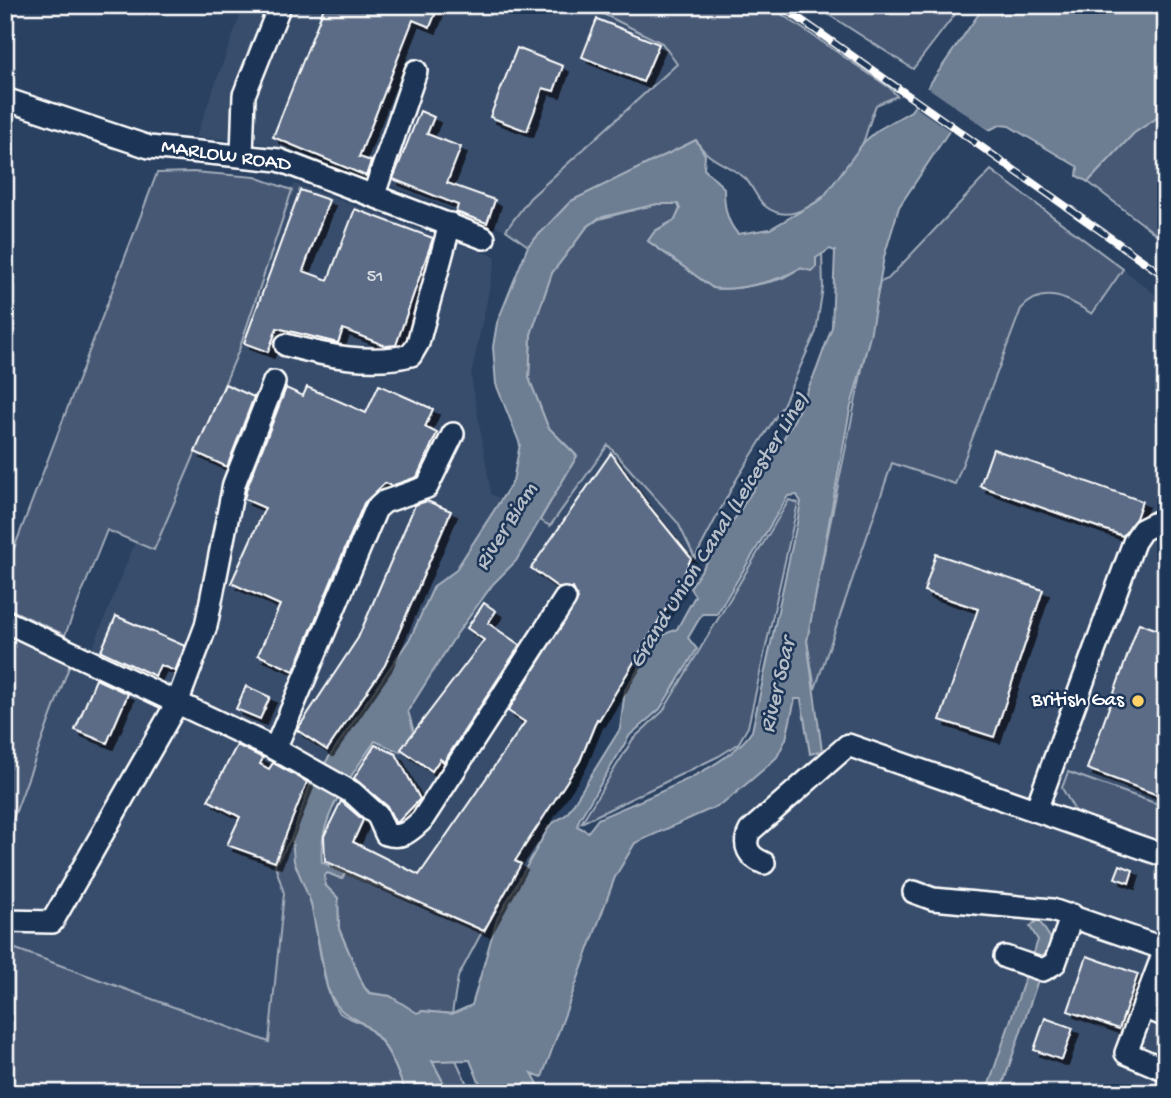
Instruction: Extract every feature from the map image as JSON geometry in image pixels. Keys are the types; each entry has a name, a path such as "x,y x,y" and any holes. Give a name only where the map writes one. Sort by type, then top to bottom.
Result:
{"street":[{"path":"242,156 244,95 280,5"},
{"path":"374,194 416,71"},
{"name":"MARLOW ROAD","path":"5,99 149,146 279,160 484,238"},
{"path":"286,345 320,355 357,358 396,359 411,355 418,343 450,224"},
{"path":"5,920 52,922 177,703 206,626 234,484 274,382"},
{"path":"275,749 376,509 384,502 427,487 453,434"},
{"path":"1036,810 1134,542 1142,530 1166,518"},
{"path":"5,621 275,749 353,793 378,816 386,834 397,837 415,826 432,806 565,599"},
{"path":"764,863 750,854 746,847 750,831 848,745 1166,856"},
{"path":"914,892 933,899 1018,905 1072,915 1166,948 1126,1053 1166,1070"},
{"path":"1005,957 1043,970 1055,963 1072,915"},
{"path":"1143,1007 1166,1016"}],"shaded area":[{"path":"244,5 585,5 662,43 677,64 530,198 506,230 306,153 250,141 196,137"},
{"path":"585,5 768,5 890,88 897,96 876,105 858,153 837,182 824,196 794,213 779,213 765,206 746,179 707,154 696,140 571,201 528,246 506,230 530,198 677,64 662,43"},
{"path":"814,5 962,5 913,69"},
{"path":"1166,112 1166,242 1088,182 1134,133"},
{"path":"991,170 1123,269 1092,314 1056,296 1038,297 1021,309 955,484 892,463 815,689 807,641 809,626 880,282 888,279"},
{"path":"193,172 255,177 292,190 239,350 154,550 107,530 65,635 5,607 5,572 157,173"},
{"path":"294,184 496,257 471,375 491,494 550,525 608,444 679,523 695,558 679,593 528,826 550,825 497,919 492,939 322,862 321,835 342,791 310,785 292,837 275,865 284,893 269,1042 5,945 5,841 70,664 92,650 135,542 154,549 239,350"},
{"path":"657,204 678,204 680,209 675,220 655,231 648,241 713,288 737,288 780,279 805,268 822,252 823,287 816,332 783,405 735,482 695,558 678,523 608,445 550,526 540,520 577,456 548,427 529,378 531,334 552,273 587,227 599,219"},
{"path":"1123,269 1166,303 1166,1093 1000,1093 1038,980 1026,976 986,1093 543,1093 534,1081 532,1073 541,1077 615,877 635,843 724,803 786,740 795,698 801,699 810,754 822,751 815,689 892,463 955,484 1021,309 1034,298 1061,296 1092,314"},
{"path":"789,500 798,503 748,727 738,744 719,756 581,823 633,739 663,711"},
{"path":"5,634 70,664 5,841"},
{"path":"1068,772 1166,807 1166,837 1158,841 1075,811 1062,788"},
{"path":"292,837 314,915 325,977 334,1004 340,1013 361,1023 379,1039 390,1055 406,1093 5,1093 5,945 269,1042 284,893 275,865"},
{"path":"328,873 342,879 345,873 483,930 458,977 452,1014 422,1011 417,1014 390,996 370,993 364,987 339,929 338,898 325,885 324,875"},
{"path":"456,1060 471,1093 449,1093 432,1061"}],"water":[{"path":"985,5 1166,5 1166,112 1134,133 1088,182 1077,176 1078,167 1009,126 1000,125 989,130 961,113 899,207 884,257 870,336 850,410 807,641 822,751 810,754 801,699 795,699 786,739 777,757 764,769 724,803 635,843 615,877 542,1077 532,1073 543,1093 488,1093 479,1082 470,1060 432,1061 449,1093 406,1093 384,1044 364,1024 337,1006 327,987 311,903 294,861 292,837 310,785 411,637 434,586 455,571 513,481 520,444 496,384 493,347 497,323 528,246 571,201 696,140 705,155 704,169 724,188 726,213 738,234 770,229 822,199 864,142 878,130 911,111","holes":["657,204 678,204 680,209 675,220 655,231 648,241 713,288 758,284 800,268 811,271 816,267 816,258 830,249 835,251 832,327 794,420 760,479 690,588 695,596 677,629 665,634 647,655 625,690 620,729 567,814 550,825 497,919 472,1005 452,1014 422,1011 417,1013 390,996 369,993 364,987 339,929 338,898 325,885 324,875 328,873 342,879 345,873 322,862 325,829 346,783 375,741 400,752 414,732 408,711 456,635 493,584 516,561 577,456 548,427 529,378 531,334 552,273 587,227 599,218","797,495 801,502 797,523 752,731 740,745 704,771 598,819 588,832 577,826 630,735 660,709 697,649 688,638 702,614 717,614 788,496"]},
{"path":"1038,919 1051,939 1046,959 1033,955 1038,940 1030,927"},
{"path":"1026,975 1038,980 1000,1093 986,1093"}],"pier":[{"path":"924,85 992,132 988,133 962,118 953,133 911,104"}],"building":[{"path":"325,5 439,5 430,27 413,20 359,157 371,161 366,176 273,137"},
{"path":"597,19 659,44 643,82 582,57"},
{"path":"517,48 563,66 554,91 543,88 527,131 490,117"},
{"path":"420,111 434,117 427,134 461,147 447,183 495,200 487,223 456,212 458,205 393,179"},
{"path":"300,190 329,200 303,271 328,280 355,209 433,238 396,345 386,346 343,329 338,343 277,328 268,352 244,343"},
{"path":"225,384 254,397 227,467 195,452"},
{"path":"379,385 433,409 425,427 437,433 417,477 391,486 385,483 364,503 294,671 258,655 280,605 231,583 265,508 244,499 247,488 286,388 303,396 307,387 366,413"},
{"path":"993,449 1142,501 1136,518 1123,536 980,486"},
{"path":"611,453 647,504 691,558 678,589 599,720 597,719 580,761 515,861 521,864 484,931 325,861 324,836 341,801 363,820 353,842 419,875 525,722 508,711 578,599 573,588 559,588 531,568"},
{"path":"427,501 451,511 385,665 327,750 297,730 358,638 415,505"},
{"path":"936,554 1043,590 994,737 940,720 978,609 924,591"},
{"path":"484,603 496,611 488,623 520,645 444,762 440,759 432,771 401,749 484,640 467,628"},
{"path":"116,616 185,646 175,671 160,665 155,676 101,651"},
{"name":"British Gas","path":"1139,623 1166,633 1166,798 1087,769"},
{"path":"96,679 128,694 107,743 75,730"},
{"path":"246,686 270,697 260,719 236,709"},
{"path":"237,745 263,758 260,764 269,769 273,763 307,782 275,862 227,845 240,817 208,800"},
{"path":"375,745 396,754 420,799 398,822 395,822 387,806 354,778"},
{"path":"1120,865 1133,870 1129,883 1115,878"},
{"path":"1087,956 1138,974 1119,1029 1068,1011"},
{"path":"1045,1018 1073,1028 1062,1060 1034,1050"}],"railway":[{"path":"780,5 1166,277"}],"place":[{"name":"British Gas","path":"1138,701"}],"water label":[{"name":"River Biam","path":"507,527"},
{"name":"Grand Union Canal (Leicester Line)","path":"720,531"},
{"name":"River Soar","path":"779,686"}]}
